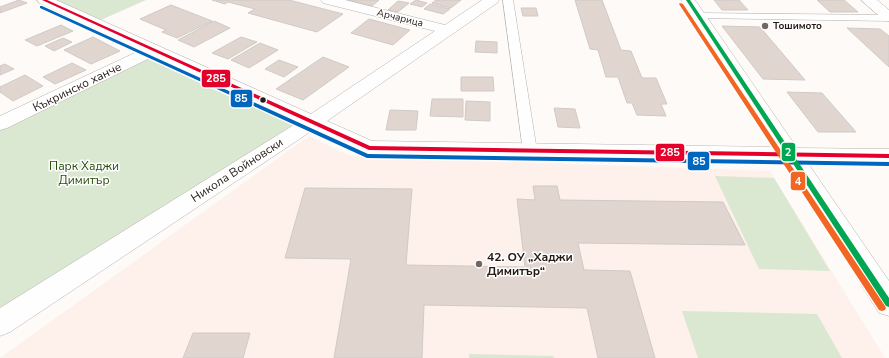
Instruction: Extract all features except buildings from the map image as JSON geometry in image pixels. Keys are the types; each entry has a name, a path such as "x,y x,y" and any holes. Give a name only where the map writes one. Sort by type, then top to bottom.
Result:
{"street":[{"path":"44,0 369,148 889,156"},
{"name":"Арчарица","path":"328,0 448,30"},
{"name":"Никола Войновски","path":"0,323 312,122 492,0"},
{"path":"688,0 889,304"},
{"path":"868,0 889,18"},
{"name":"Къкринско ханче","path":"0,124 154,50"}],"lane":[{"path":"508,0 530,151"},
{"path":"698,16 889,18"}],"shaded area":[{"name":"42. ОУ „Хаджи Димитър“","path":"309,136 350,156 770,171 885,358 0,358"}],"green space":[{"path":"44,0 146,0 94,23"},
{"name":"Парк Хаджи Димитър","path":"154,50 312,122 0,323 0,124"},
{"path":"715,176 774,178 830,271 759,269"},
{"path":"682,311 817,314 842,358 698,358"},
{"path":"469,354 553,356 554,358 469,358"}],"transit line":[{"name":"285","path":"44,0 369,148 889,156"},
{"name":"2","path":"688,0 889,304"},
{"name":"4","path":"681,4 882,308"},
{"name":"85","path":"41,7 367,156 889,164"}],"place":[{"name":"Тошимото","path":"765,26"},
{"name":"42. ОУ „Хаджи Димитър“","path":"479,264"}]}
